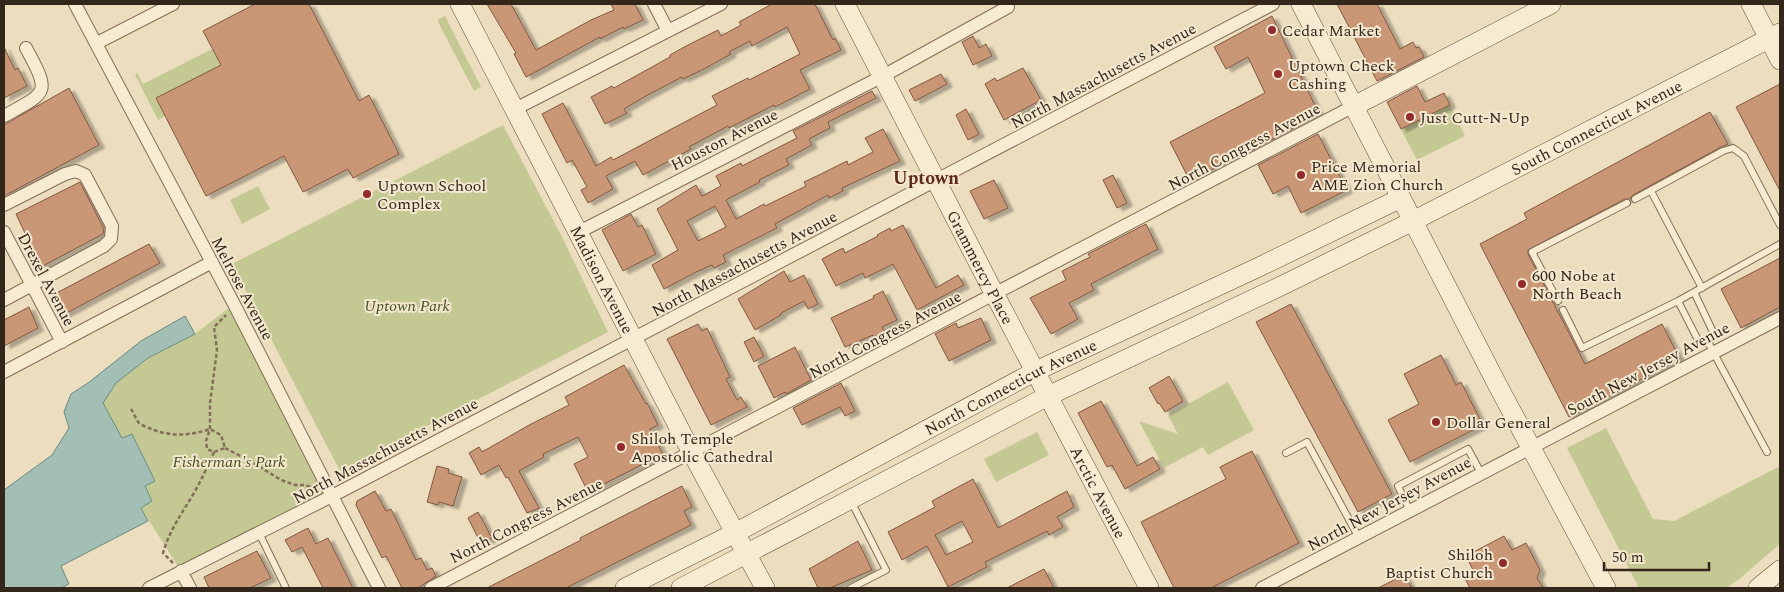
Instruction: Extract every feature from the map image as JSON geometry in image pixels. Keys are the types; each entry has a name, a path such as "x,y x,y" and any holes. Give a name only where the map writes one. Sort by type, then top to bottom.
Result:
{"street":[{"name":"Melrose Avenue","path":"75,4 234,304 380,588"},
{"path":"97,43 171,4"},
{"name":"Madison Avenue","path":"460,4 692,453 764,588"},
{"path":"654,4 668,31"},
{"path":"515,109 721,4"},
{"name":"Grammercy Place","path":"845,4 1048,396"},
{"name":"Houston Avenue","path":"579,232 883,76 1008,7 1006,4"},
{"name":"North Massachusetts Avenue","path":"149,588 332,496 1273,4"},
{"path":"1301,4 1531,448 1606,588"},
{"path":"1354,106 1550,4"},
{"path":"1751,4 1775,35 1780,60"},
{"name":"South Connecticut Avenue","path":"1413,221 1775,35"},
{"path":"4,116 37,98 42,87 39,72 26,48"},
{"name":"North Congress Avenue","path":"431,588 1354,106"},
{"path":"4,205 64,174 76,171 85,175 112,226 110,239 104,246 4,300"},
{"name":"North Connecticut Avenue","path":"625,588 735,533 1036,371 1402,198"},
{"name":"North Connecticut Avenue","path":"681,588 1048,396 1281,286 1413,221"},
{"name":"Drexel Avenue","path":"4,232 62,342"},
{"path":"4,372 212,262"},
{"name":"South New Jersey Avenue","path":"1531,448 1711,349 1780,318"},
{"name":"Arctic Avenue","path":"1048,396 1149,588"},
{"name":"North New Jersey Avenue","path":"1262,588 1531,448"},
{"path":"1758,588 1780,570"},
{"path":"181,571 190,588"}],"lane":[{"path":"1635,199 1723,151 1733,148 1744,156 1780,225"},
{"path":"1651,191 1702,288"},
{"path":"1558,301 1532,252 1627,203"},
{"path":"1562,310 1582,348 1678,301 1780,244"},
{"path":"1694,292 1713,332 1711,349"},
{"path":"1678,301 1698,340 1711,349 1767,452"},
{"path":"1286,453 1307,442 1359,538"},
{"path":"1410,511 1398,486 1407,481 1468,449 1481,473"},
{"path":"850,500 886,570 851,588"},
{"path":"259,533 286,588"}],"path":[{"path":"225,448 214,452 206,449 206,441 210,429 210,403 218,350 214,327 224,318 234,304"},
{"path":"132,409 139,423 152,430 182,435 210,429 221,435 225,448 281,480 295,485 306,485 332,496"},
{"path":"181,571 163,553 174,526 203,477 214,452"}],"green space":[{"path":"445,16 481,87 474,91 437,20"},
{"path":"212,49 221,65 156,98 165,116 158,120 135,75 137,73 143,84"},
{"path":"1450,105 1465,136 1417,160 1401,129"},
{"name":"Uptown Park","path":"503,125 562,237 608,332 340,471 232,264"},
{"path":"258,186 270,209 242,224 230,200"},
{"name":"Fisherman's Park","path":"234,304 332,496 181,571 141,508 144,486 155,481 131,434 122,438 103,403 116,383 148,358 195,334"},
{"path":"1228,382 1254,430 1208,455 1203,447 1164,468 1139,421 1178,434 1168,415"},
{"path":"1606,428 1653,519 1674,521 1780,466 1780,544 1726,588 1639,588 1567,448"},
{"path":"1037,432 1049,455 996,482 984,459"}],"water":[{"path":"185,316 195,334 148,358 116,383 103,403 122,438 132,434 155,481 145,486 152,501 141,508 148,521 61,566 69,584 61,588 4,588 4,490 52,455 69,428 64,412 71,394 141,341"}],"building":[{"name":"Uptown School Complex","path":"255,4 309,4 359,101 369,95 399,154 353,178 348,169 303,192 284,156 206,196 156,98 221,65 203,31"},
{"path":"487,4 511,4 536,50 591,20 614,10 611,4 635,4 643,20 624,29 623,27 600,39 600,37 526,77 514,54 516,53"},
{"path":"772,4 815,4 833,40 835,38 841,50 800,70 810,89 729,128 728,126 643,175 635,161 606,176 613,189 588,203 581,190 587,187 572,160 567,163 542,114 563,103 596,166 611,157 613,160 717,105 712,96 800,54 787,27 752,46 750,41 729,52 731,54 704,69 683,79 682,77 646,96 624,109 627,113 605,124 591,97 612,86 614,88 670,57 670,55 718,30 721,36 741,25 739,22"},
{"path":"1337,4 1377,4 1400,49 1413,42 1416,48 1419,47 1424,57 1377,81"},
{"path":"1272,16 1319,114 1190,181 1170,142 1265,93 1248,57 1226,69 1214,47"},
{"path":"973,36 979,48 986,44 992,56 973,65 962,42"},
{"path":"4,47 15,70 18,68 27,86 4,98"},
{"path":"1023,68 1041,100 1004,120 985,84 995,78 997,81"},
{"path":"941,74 947,84 915,101 909,90"},
{"path":"1780,84 1780,191 1736,107"},
{"name":"Just Cutt-N-Up","path":"1417,86 1425,102 1444,93 1450,105 1401,129 1387,102"},
{"path":"69,88 99,145 4,196 4,125"},
{"path":"872,91 876,98 828,122 830,128 809,139 812,145 786,159 789,165 726,200 736,219 764,204 765,206 806,186 804,182 847,161 848,165 873,152 865,138 883,129 900,161 842,188 843,191 829,198 828,195 775,224 777,228 723,255 726,262 714,268 712,265 664,289 652,265 678,250 657,209 696,185 702,196 721,186 716,176 741,163 742,166 797,138 793,131","holes":["715,206 726,227 698,241 687,221"]},
{"path":"966,109 979,134 968,140 956,115"},
{"path":"1710,112 1728,144 1633,195 1629,199 1625,199 1528,250 1528,254 1585,364 1662,324 1680,359 1569,417 1480,244 1527,219 1524,213"},
{"name":"Price Memorial AME Zion Church","path":"1318,134 1347,190 1301,213 1288,186 1273,194 1258,165"},
{"path":"1113,175 1127,203 1117,208 1103,180"},
{"path":"994,180 1008,208 984,219 970,191"},
{"path":"80,182 104,229 103,234 41,267 16,214"},
{"path":"631,214 638,227 642,225 656,254 623,271 602,230"},
{"path":"1146,224 1158,249 1091,284 1094,290 1069,303 1078,319 1051,334 1030,298 1066,280 1062,271 1090,257 1088,254"},
{"path":"903,225 936,288 958,275 964,285 917,310 893,264 865,278 863,273 836,286 822,259 843,248 845,253 890,228 891,231"},
{"path":"149,244 160,263 61,316 51,296"},
{"path":"1780,258 1780,307 1741,328 1721,289"},
{"path":"784,271 790,282 804,275 818,304 808,309 804,301 755,330 738,299"},
{"path":"883,291 897,320 882,327 886,334 875,339 873,335 845,347 831,318 874,298 873,296"},
{"path":"1291,304 1392,494 1358,512 1256,322"},
{"path":"29,307 38,328 4,346 4,320"},
{"path":"981,318 991,340 949,361 935,334 956,323 958,328"},
{"path":"698,324 702,331 707,328 730,377 726,379 737,400 741,397 747,407 711,425 667,339"},
{"path":"754,337 764,356 754,362 744,342"},
{"path":"795,347 811,380 786,394 785,392 774,398 758,366"},
{"name":"Dollar General","path":"1441,355 1456,385 1461,382 1483,425 1410,462 1388,420 1419,404 1404,374"},
{"path":"624,365 658,425 650,429 663,454 588,492 574,464 588,457 578,437 543,454 544,457 519,471 539,508 527,513 508,477 506,478 499,465 481,475 469,453 479,447 482,452 569,405 565,397"},
{"path":"1169,376 1183,401 1165,412 1149,388"},
{"path":"841,383 855,411 845,416 840,407 802,425 793,408"},
{"path":"1101,401 1137,466 1153,457 1160,469 1125,489 1112,465 1107,467 1078,413"},
{"path":"1252,451 1299,543 1211,588 1174,588 1141,522 1226,479 1220,467"},
{"path":"437,466 449,469 448,473 462,477 453,506 439,502 438,505 427,502"},
{"path":"973,479 998,528 1067,491 1074,507 1057,517 1063,527 1049,535 1047,531 985,562 987,567 948,587 927,546 902,560 888,532 935,507 932,501","holes":["962,521 973,542 946,555 935,535"]},
{"path":"682,486 692,507 684,511 691,525 566,588 487,588 581,540 580,538"},
{"path":"375,491 386,511 391,509 416,560 421,558 427,570 432,568 436,576 418,588 402,588 386,556 382,558 356,505 357,501"},
{"path":"478,512 492,538 481,544 468,518"},
{"path":"308,528 316,544 328,538 353,588 323,588 302,547 292,552 285,540"},
{"name":"Shiloh Baptist Church","path":"1504,536 1512,550 1526,543 1540,570 1537,578 1543,588 1470,588 1463,575 1473,570 1466,556"},
{"path":"858,541 872,570 830,588 818,588 809,569"},
{"path":"257,551 271,578 250,588 209,588 204,577"},
{"path":"1044,569 1054,588 1007,588"},
{"path":"1404,575 1412,588 1378,588"}],"place":[{"name":"Cedar Market","path":"1272,30"},
{"name":"Uptown Check Cashing","path":"1278,74"},
{"name":"Just Cutt-N-Up","path":"1410,117"},
{"name":"Price Memorial AME Zion Church","path":"1301,175"},
{"name":"Uptown School Complex","path":"367,194"},
{"name":"600 Nobe at North Beach","path":"1522,284"},
{"name":"Dollar General","path":"1436,422"},
{"name":"Shiloh Temple Apostolic Cathedral","path":"621,447"},
{"name":"Shiloh Baptist Church","path":"1503,563"}],"district":[{"name":"Uptown","path":"926,178"}]}
